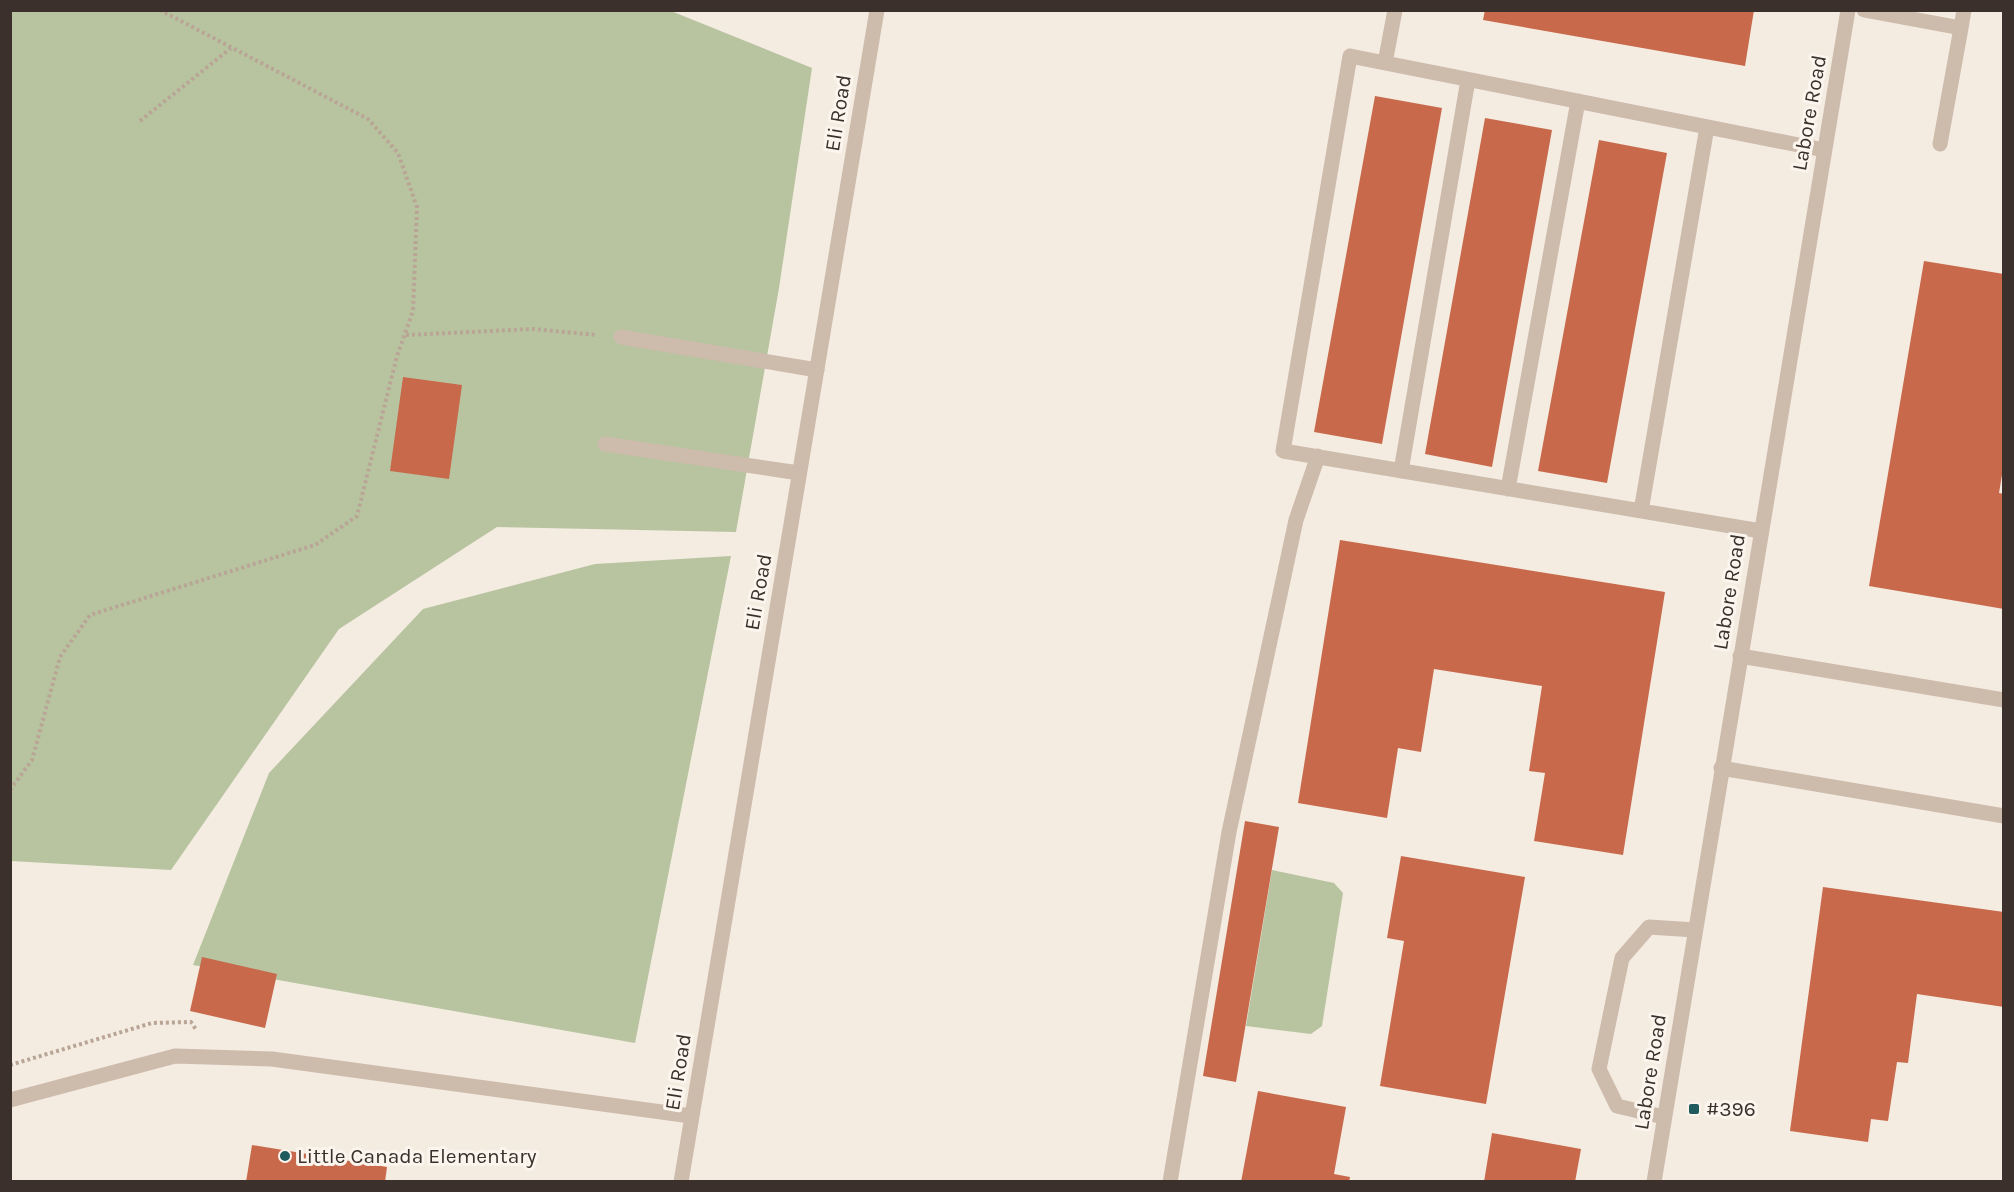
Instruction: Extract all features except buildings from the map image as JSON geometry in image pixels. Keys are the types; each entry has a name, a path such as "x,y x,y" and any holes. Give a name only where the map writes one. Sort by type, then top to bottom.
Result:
{"street":[{"name":"Eli Road","path":"681,1182 877,10"},
{"path":"1385,63 1395,10"},
{"name":"Labore Road","path":"1654,1182 1848,10"},
{"path":"1864,10 1961,28"},
{"path":"1940,144 1964,10"},
{"path":"1761,531 1283,451 1350,56 1824,150"},
{"path":"1401,471 1468,80"},
{"path":"1508,489 1578,101"},
{"path":"1641,511 1707,127"},
{"path":"621,337 817,370"},
{"path":"605,444 799,473"},
{"path":"1170,1182 1229,832 1296,520 1318,456"},
{"path":"1740,656 2004,700"},
{"path":"1721,768 2004,816"},
{"path":"1664,1117 1617,1106 1599,1069 1622,958 1649,927 1695,930"},
{"path":"10,1100 175,1056 272,1059 691,1116"}],"path":[{"path":"10,790 32,760 60,657 90,615 315,545 357,516 397,356 406,335 412,311 417,207 398,153 368,119 160,10"},
{"path":"140,121 231,48"},
{"path":"406,335 533,329 621,337"},
{"path":"10,1065 152,1023 191,1022 213,1057"}],"green space":[{"path":"11,11 671,11 812,68 779,288 736,532 497,527 339,629 171,870 11,861"},
{"path":"731,556 635,1043 193,965 269,773 423,609 595,564"},
{"path":"1272,870 1334,883 1343,893 1322,1026 1311,1034 1246,1026"}],"place":[{"name":"#396","path":"1694,1109"},
{"name":"Little Canada Elementary","path":"285,1156"}]}
